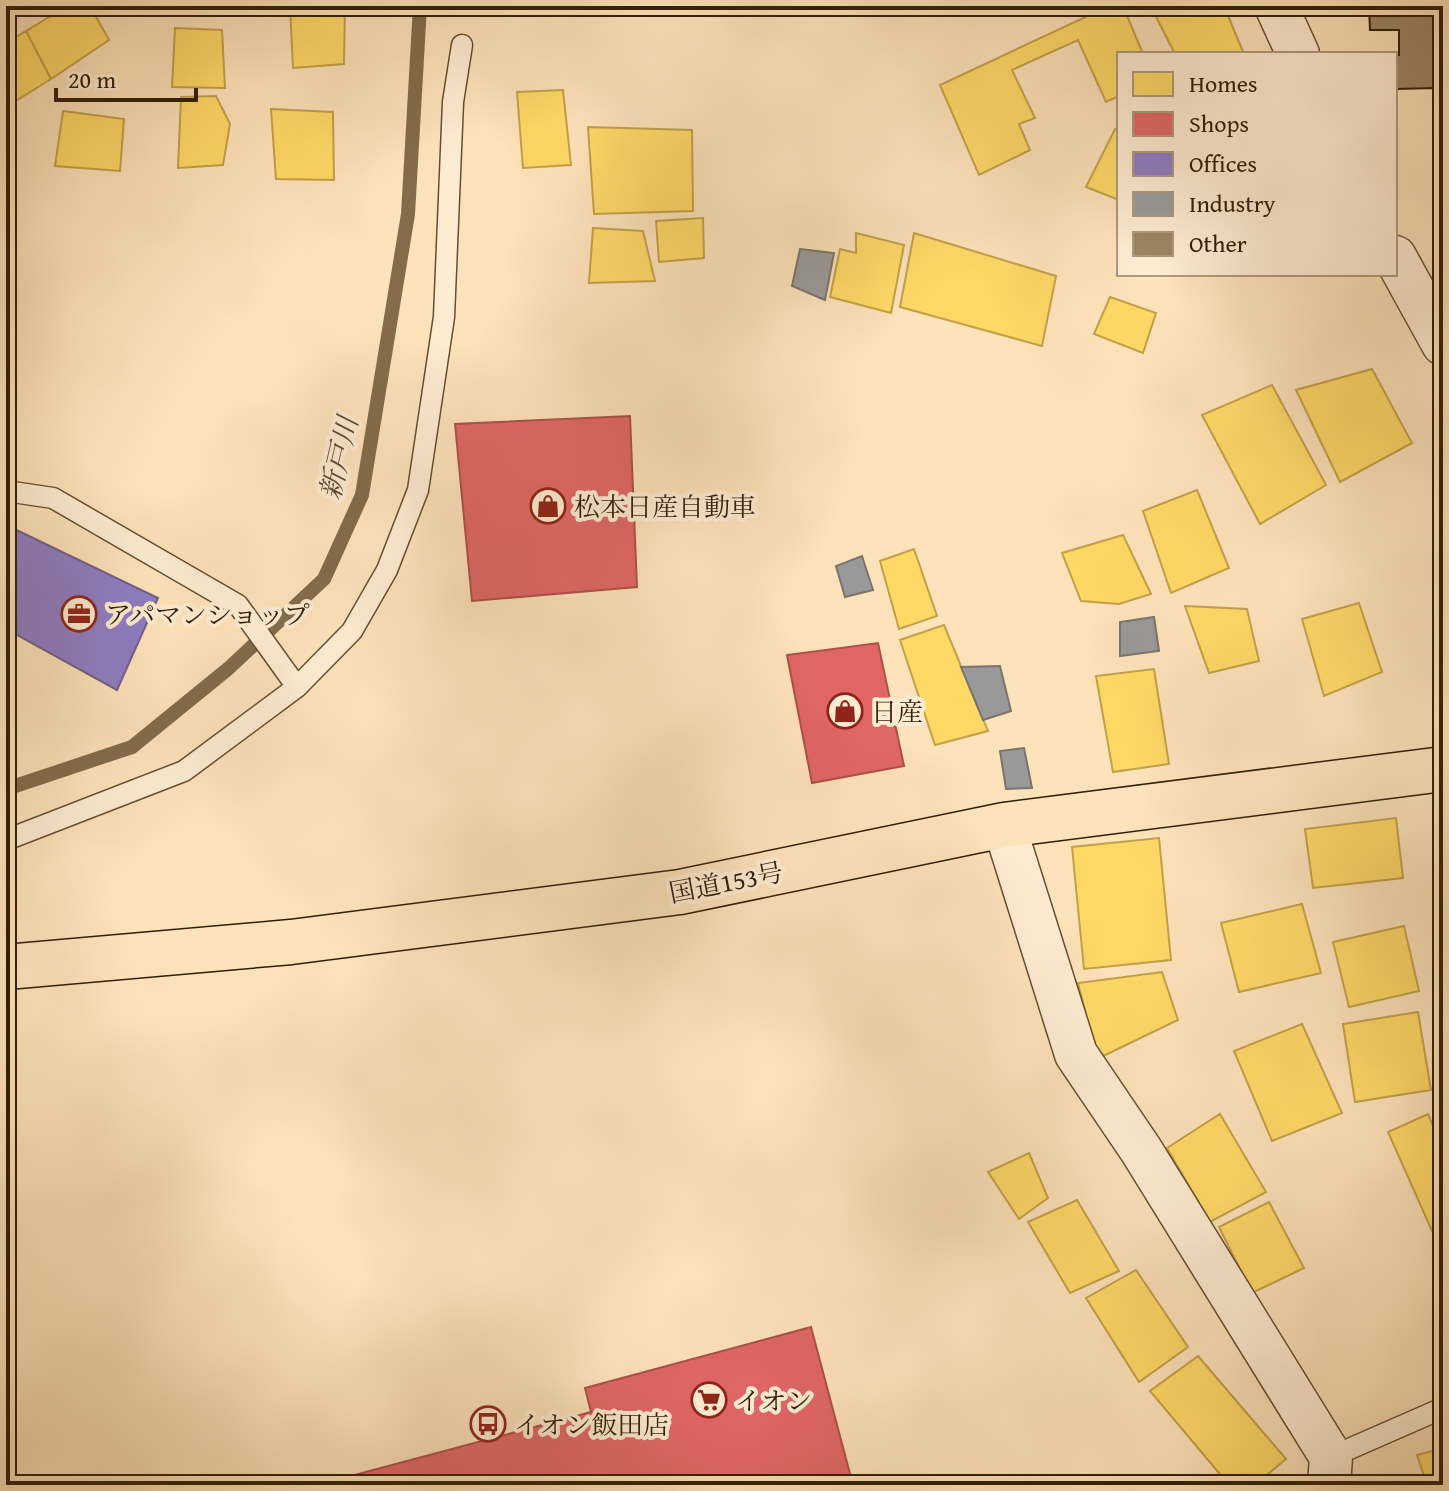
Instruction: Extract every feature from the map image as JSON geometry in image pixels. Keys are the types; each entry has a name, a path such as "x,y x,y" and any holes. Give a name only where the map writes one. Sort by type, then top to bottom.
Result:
{"highway":[{"name":"国道153号","path":"6,967 291,942 680,892 1004,825 1443,769"}],"street":[{"path":"1276,6 1297,52"},
{"path":"1397,261 1443,344"},
{"path":"1004,825 1076,1054 1141,1150 1330,1471"}],"lane":[{"path":"6,840 184,771 297,687 352,631 387,570 418,490 444,317 453,102 462,45"},
{"path":"6,491 53,498 238,605 297,687"},
{"path":"1330,1471 1443,1408"}],"building: Homes":[{"path":"67,6 90,6 109,40 51,79 26,31"},
{"path":"290,6 345,6 344,64 293,68"},
{"path":"1109,6 1123,6 1142,52 1117,52 1117,97 1106,102 1078,40 1012,70 1035,118 1019,124 1030,150 979,175 940,85"},
{"path":"1224,6 1243,52 1174,52 1151,7"},
{"path":"175,28 222,30 225,88 172,87"},
{"path":"26,31 51,79 6,107 6,43"},
{"path":"563,90 571,165 523,168 517,92"},
{"path":"216,96 230,124 223,165 178,168 181,97"},
{"path":"271,109 333,112 334,180 276,179"},
{"path":"63,111 124,119 120,171 55,166"},
{"path":"588,127 692,130 693,211 594,214"},
{"path":"1115,129 1117,130 1117,199 1086,187"},
{"path":"703,218 704,258 659,262 656,221"},
{"path":"593,228 643,231 655,281 589,283"},
{"path":"856,233 904,245 891,313 830,297 840,249 856,253"},
{"path":"914,233 1056,276 1042,346 900,307"},
{"path":"1110,297 1156,313 1143,353 1094,334"},
{"path":"1372,369 1412,443 1340,482 1296,390"},
{"path":"1272,385 1326,485 1260,524 1202,415"},
{"path":"1197,490 1229,568 1171,593 1143,511"},
{"path":"1123,535 1151,594 1119,604 1081,601 1062,553"},
{"path":"914,549 937,616 899,629 880,561"},
{"path":"1359,603 1382,672 1324,696 1302,619"},
{"path":"1185,606 1247,609 1259,661 1209,673"},
{"path":"944,625 988,731 935,745 900,640"},
{"path":"1154,669 1169,764 1113,772 1096,676"},
{"path":"1396,818 1403,878 1313,888 1305,829"},
{"path":"1159,838 1171,960 1084,969 1072,847"},
{"path":"1302,904 1321,973 1239,992 1221,923"},
{"path":"1404,926 1419,991 1349,1007 1333,942"},
{"path":"1162,972 1178,1020 1097,1059 1078,983"},
{"path":"1418,1012 1431,1090 1355,1102 1343,1024"},
{"path":"1302,1024 1342,1113 1272,1141 1234,1051"},
{"path":"1220,1114 1266,1192 1210,1222 1167,1148"},
{"path":"1428,1114 1440,1142 1443,1141 1443,1226 1432,1231 1388,1132"},
{"path":"1029,1153 1048,1198 1019,1219 988,1172"},
{"path":"1077,1200 1119,1271 1070,1293 1028,1222"},
{"path":"1269,1202 1304,1268 1252,1293 1219,1227"},
{"path":"1136,1270 1188,1347 1139,1382 1086,1298"},
{"path":"1198,1356 1286,1459 1255,1485 1229,1485 1150,1391"},
{"path":"1443,1448 1443,1485 1427,1485 1417,1455"}],"building: Shops":[{"name":"松本日産自動車","path":"630,416 637,587 472,601 455,424"},
{"name":"日産","path":"878,643 904,766 812,783 787,655"},
{"name":"イオン","path":"811,1327 853,1485 317,1485 591,1412 585,1388"}],"building: Offices":[{"name":"アパマンショップ","path":"6,525 158,598 117,690 6,629"}],"building: Industry":[{"path":"800,249 834,253 825,300 792,286"},
{"path":"862,556 873,590 845,597 836,566"},
{"path":"1154,617 1159,651 1120,656 1120,622"},
{"path":"1000,666 1011,711 983,720 961,667"},
{"path":"1024,748 1032,788 1006,789 1000,751"}],"building: Other":[{"path":"1369,6 1443,6 1443,96 1436,96 1436,88 1397,89 1399,30 1370,30"}],"waterway":[{"name":"新戸川","path":"6,789 132,747 229,668 324,579 362,495 408,214 420,6"}],"place":[{"name":"松本日産自動車","path":"548,506"},
{"name":"アパマンショップ","path":"79,614"},
{"name":"日産","path":"845,711"},
{"name":"イオン","path":"709,1400"},
{"name":"イオン飯田店","path":"488,1424"}]}
